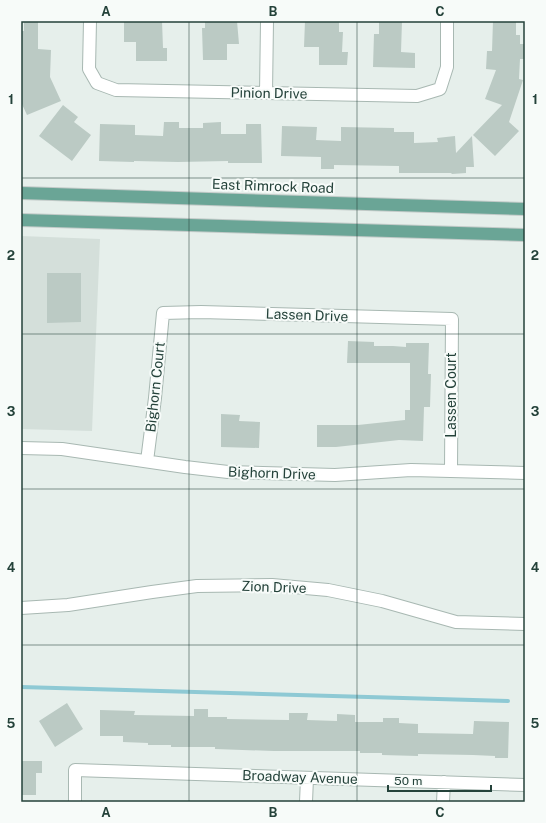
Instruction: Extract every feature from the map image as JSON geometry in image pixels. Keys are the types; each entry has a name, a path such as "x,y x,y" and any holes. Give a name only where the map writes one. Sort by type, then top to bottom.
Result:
{"main road":[{"name":"East Rimrock Road","path":"21,193 525,209"},
{"path":"21,220 525,235"}],"street":[{"name":"Pinion Drive","path":"90,21 89,69 97,83 116,90 417,96 440,89 447,67 447,21"},
{"path":"266,93 267,21"},
{"name":"Lassen Drive","path":"163,313 200,312 452,319"},
{"name":"Bighorn Court","path":"147,461 163,313"},
{"name":"Lassen Court","path":"451,470 452,319"},
{"name":"Bighorn Drive","path":"21,448 62,449 228,472 335,474 411,470 451,470 525,473"},
{"name":"Zion Drive","path":"21,608 68,605 197,586 272,585 328,590 382,601 456,622 525,624"},
{"name":"Broadway Avenue","path":"75,802 75,770 525,785"},
{"path":"306,802 307,778"},
{"path":"443,802 444,782"}],"shaded area":[{"path":"21,236 100,239 92,431 21,429"}],"building":[{"path":"24,21 38,21 38,49 51,50 50,77 61,101 27,115 21,102 21,31 24,31"},
{"path":"124,21 162,21 163,48 167,48 167,61 136,61 136,42 124,42"},
{"path":"205,21 237,21 239,44 227,44 227,60 203,60 202,28 205,28"},
{"path":"305,21 339,21 339,32 343,32 342,52 348,52 347,65 319,65 319,47 304,47"},
{"path":"379,21 402,21 401,52 415,53 415,68 373,67 374,34 379,34"},
{"path":"493,21 516,21 516,35 520,35 520,44 525,44 525,59 520,59 519,79 523,80 509,122 519,131 495,156 473,135 502,105 485,99 496,70 486,69 487,51 492,51"},
{"path":"63,105 78,117 74,122 91,135 72,161 39,136"},
{"path":"164,122 179,122 179,128 203,128 203,123 221,122 221,134 246,134 246,124 261,124 262,163 228,163 228,161 99,161 100,124 135,125 135,135 163,136"},
{"path":"282,126 317,127 316,140 341,141 341,127 394,128 394,132 414,132 414,143 438,142 437,138 455,136 456,153 472,136 474,167 466,167 466,173 452,174 399,173 399,166 334,165 334,169 321,169 321,157 281,156"},
{"path":"47,273 81,273 81,322 47,323"},
{"path":"348,341 374,342 374,346 406,347 406,343 429,343 428,374 431,374 430,407 424,407 423,441 399,440 336,447 317,447 317,425 358,425 405,420 405,410 410,410 410,363 347,363"},
{"path":"221,414 240,415 239,421 260,422 259,448 221,447"},
{"path":"67,703 83,729 55,747 39,721"},
{"path":"194,709 208,709 208,717 227,717 227,719 289,720 289,713 308,713 307,720 337,721 337,714 355,715 355,722 383,722 383,718 399,718 399,723 418,724 418,733 473,734 474,721 509,722 508,758 473,755 382,755 382,753 360,753 360,751 274,751 215,749 215,747 171,747 171,745 148,745 148,743 123,742 123,736 100,736 100,710 135,711 134,715 194,716"},
{"path":"21,761 42,761 42,773 36,773 36,795 21,795"}],"waterway":[{"path":"21,687 508,701"}]}
